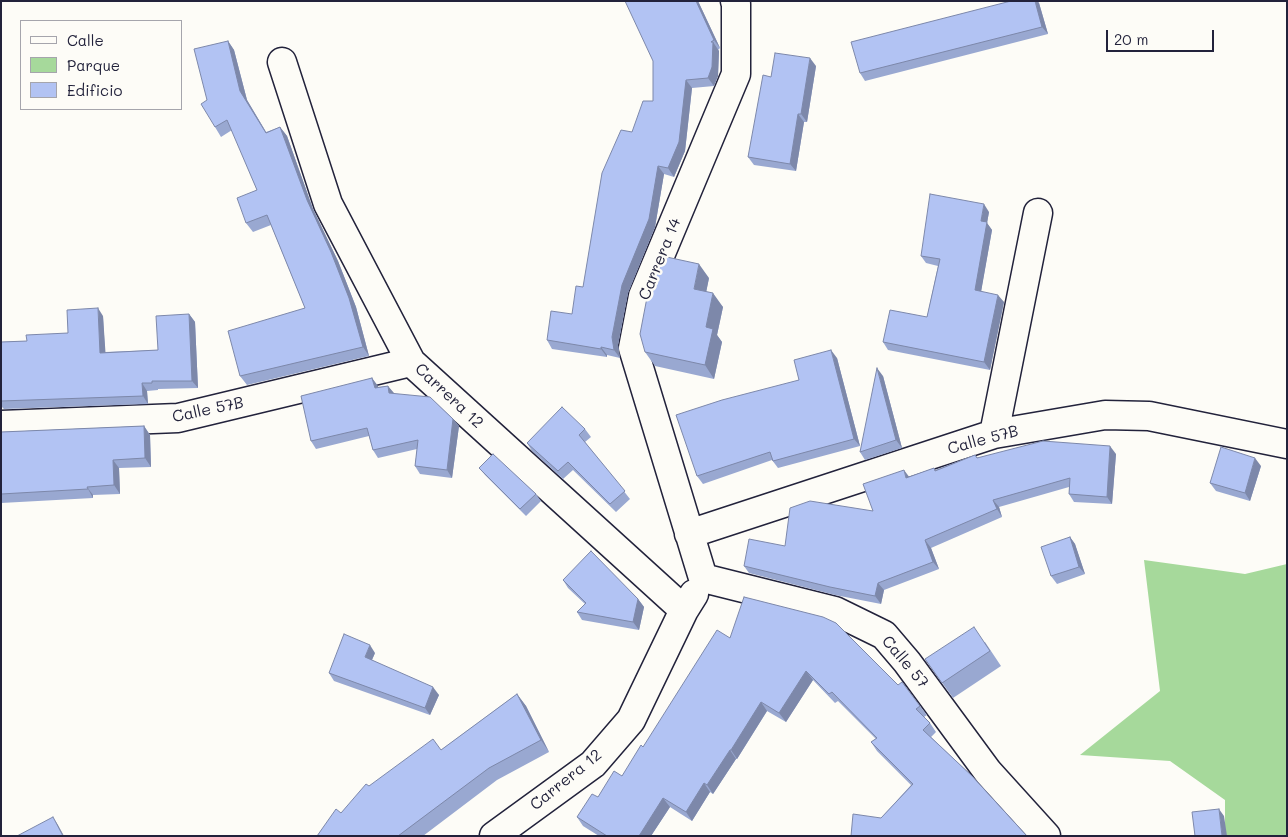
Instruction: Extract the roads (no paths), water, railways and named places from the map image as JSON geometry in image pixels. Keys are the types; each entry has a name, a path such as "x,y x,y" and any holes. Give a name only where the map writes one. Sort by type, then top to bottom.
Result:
{"street":[{"name":"Carrera 14","path":"704,578 633,348 643,296 736,74 735,1"},
{"name":"Carrera 12","path":"282,62 328,204 411,362 684,610"},
{"path":"994,434 1038,213"},
{"name":"Calle 57B","path":"1,425 178,418 411,362"},
{"name":"Calle 57B","path":"689,534 994,434 1105,415 1149,416 1287,444"},
{"name":"Carrera 12","path":"494,836 593,764 631,720 684,610 704,578"},
{"name":"Calle 57","path":"704,578 834,611 884,635 907,662 988,772 1046,836"}]}
